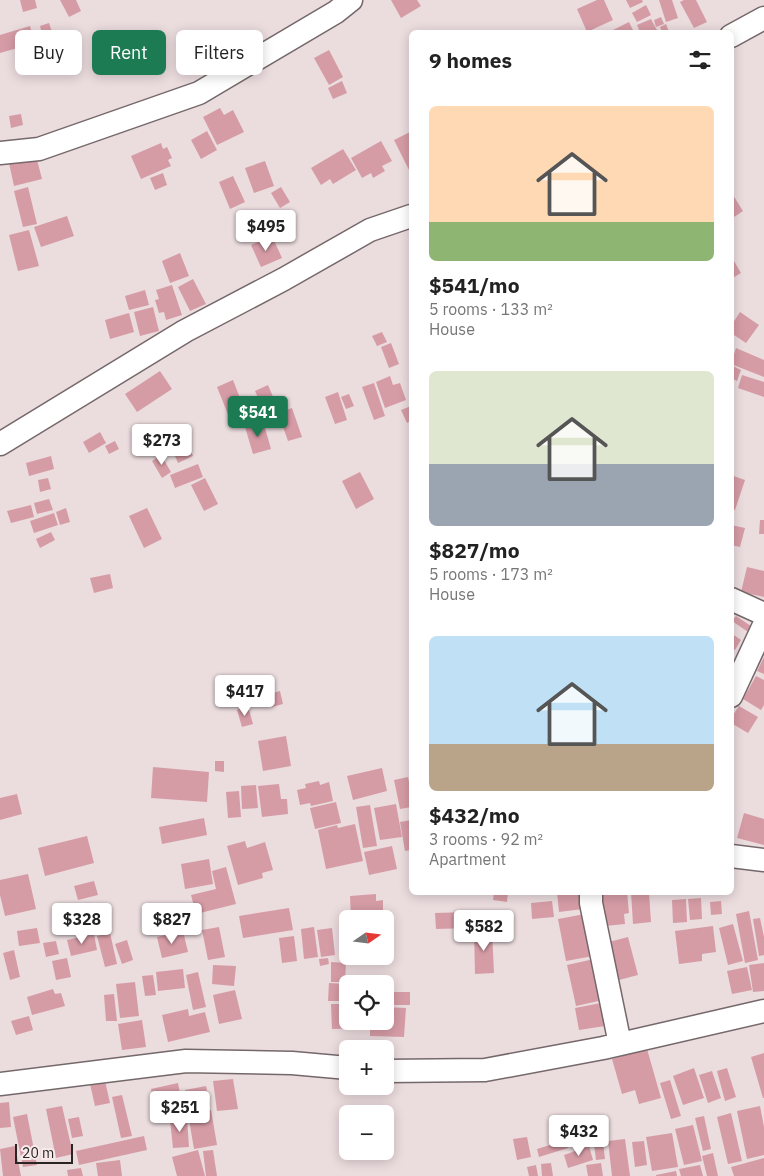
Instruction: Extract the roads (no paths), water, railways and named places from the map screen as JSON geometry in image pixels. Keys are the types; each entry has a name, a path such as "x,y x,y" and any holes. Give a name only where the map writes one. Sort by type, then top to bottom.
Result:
{"street":[{"path":"0,153 40,149 199,93 336,12 351,0"},
{"path":"734,34 764,18"},
{"path":"0,444 185,331 284,279 370,230 409,217"},
{"path":"734,600 764,614"},
{"path":"734,690 764,625"},
{"path":"734,856 764,860"},
{"path":"592,895 591,902 620,1044"},
{"path":"394,1071 485,1070 620,1044 764,1011"},
{"path":"0,1084 186,1061 292,1063 339,1067"}]}
